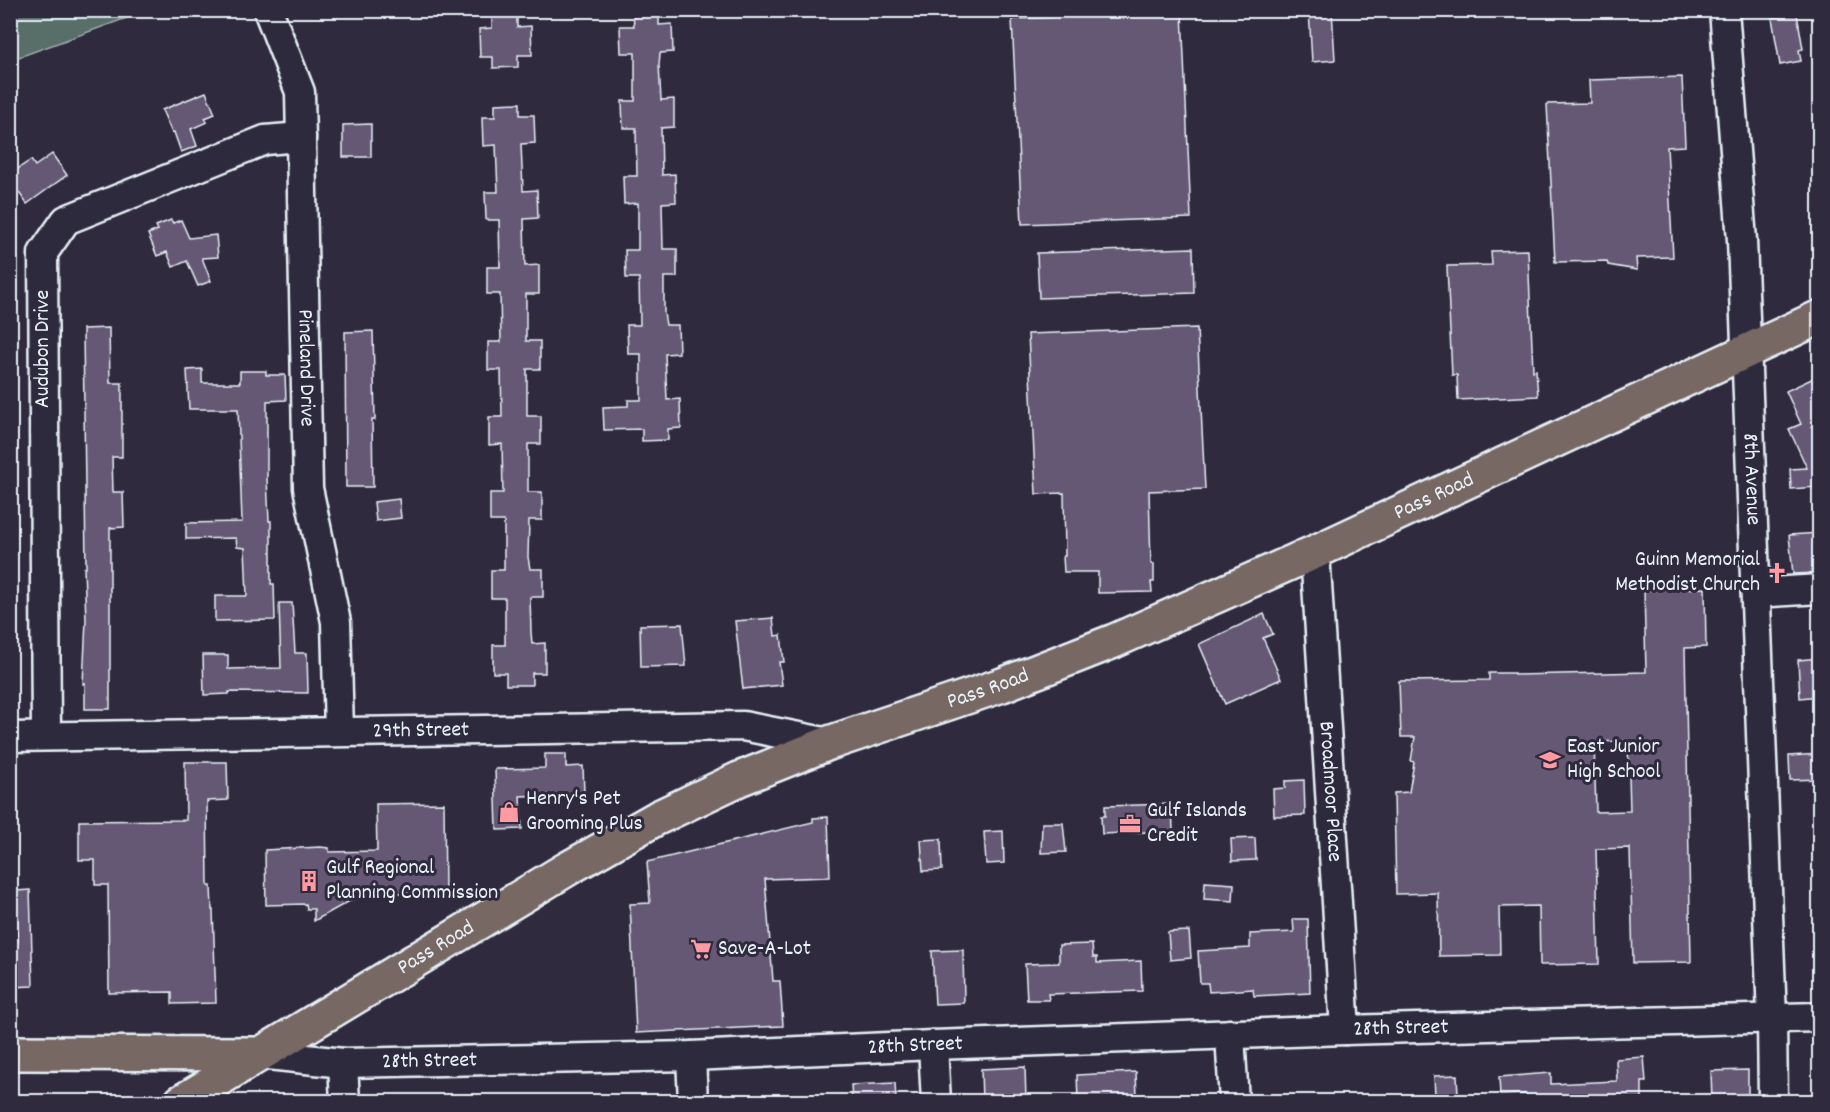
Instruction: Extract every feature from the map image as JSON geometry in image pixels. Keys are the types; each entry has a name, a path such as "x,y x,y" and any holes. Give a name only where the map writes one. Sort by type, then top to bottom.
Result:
{"main road":[{"name":"Pass Road","path":"182,1101 567,869 657,818 740,779 829,743 1002,685 1097,648 1316,552 1820,317"},
{"name":"28th Street","path":"10,1053 259,1054"}],"street":[{"name":"Pineland Drive","path":"268,10 300,92 308,488 336,622 339,730"},
{"name":"8th Avenue","path":"1724,10 1742,240 1772,1018 1773,1101"},
{"name":"Audubon Drive","path":"46,736 43,253 66,220 265,140 302,137"},
{"name":"Broadmoor Place","path":"1316,552 1345,1030"},
{"path":"1756,593 1820,589"},
{"name":"29th Street","path":"10,737 339,730 743,726 829,743"},
{"name":"28th Street","path":"259,1054 343,1063 691,1056 1345,1030 1820,1017"},
{"path":"1230,1034 1234,1101"},
{"path":"933,1045 936,1101"},
{"path":"691,1056 693,1101"},
{"path":"343,1063 345,1101"}],"green space":[{"path":"11,10 146,10 146,11 11,60"}],"building":[{"path":"1309,10 1332,10 1335,60 1312,62"},
{"path":"1182,12 1191,218 1022,224 1012,19"},
{"path":"633,13 659,13 659,25 672,24 673,52 660,53 659,65 661,100 674,99 674,127 661,128 662,175 675,174 676,202 662,203 663,249 677,249 677,277 664,277 664,313 666,325 678,325 679,353 665,354 667,400 680,399 681,428 668,429 668,440 642,441 642,429 604,430 603,407 628,406 628,400 641,400 641,354 628,354 627,325 640,325 639,278 626,278 625,250 638,250 638,203 624,204 623,176 637,176 636,128 623,128 622,101 635,101 635,53 621,53 620,26 634,26"},
{"path":"1797,14 1803,49 1799,50 1801,61 1780,65 1772,18"},
{"path":"517,15 517,27 531,26 532,55 518,55 518,67 493,68 493,57 480,57 479,29 492,28 492,16"},
{"path":"1682,77 1685,146 1667,147 1673,257 1636,258 1637,270 1608,265 1607,261 1555,262 1547,104 1590,103 1589,80"},
{"path":"206,92 215,114 205,118 207,122 191,129 197,146 181,152 174,132 172,133 162,110"},
{"path":"520,103 520,115 534,115 535,143 521,144 523,191 537,190 538,218 524,219 525,266 539,265 539,294 526,294 526,341 540,341 540,369 527,369 527,416 541,416 541,444 528,444 528,492 542,492 542,520 529,520 528,557 530,569 543,569 543,597 530,597 532,644 545,643 545,673 532,673 532,685 506,685 506,673 493,673 493,645 505,645 505,598 491,598 491,570 504,570 504,521 490,521 490,493 503,493 502,444 489,445 489,417 502,417 501,370 488,370 488,342 501,342 500,294 487,294 487,267 500,267 499,220 486,220 485,192 498,192 496,145 483,146 482,117 495,117 495,104"},
{"path":"371,124 371,157 343,157 343,125"},
{"path":"52,154 67,175 27,204 10,180 10,174 31,160 35,166"},
{"path":"171,220 173,223 181,220 189,238 216,235 218,257 202,258 211,281 198,286 187,261 173,267 167,252 157,256 148,234 158,230 156,226"},
{"path":"1193,248 1194,293 1039,298 1037,253"},
{"path":"1528,250 1533,371 1536,370 1538,396 1458,400 1457,375 1452,375 1447,266 1492,265 1491,251"},
{"path":"109,328 110,383 122,383 122,457 112,457 113,492 123,492 124,527 110,528 110,709 85,709 85,683 83,684 86,620 84,568 86,568 83,329"},
{"path":"1197,328 1205,489 1149,491 1151,564 1154,564 1152,592 1098,593 1098,572 1064,572 1064,493 1036,494 1028,334"},
{"path":"373,331 375,420 372,420 373,487 346,487 345,332"},
{"path":"202,369 202,383 240,383 240,371 266,371 266,375 285,375 286,400 267,401 267,478 269,521 271,521 271,584 274,584 275,620 215,621 215,596 247,596 245,548 237,547 236,538 186,539 186,523 242,522 238,409 189,409 187,370"},
{"path":"1820,375 1820,493 1817,487 1791,489 1790,469 1807,468 1789,429 1801,424 1786,391"},
{"path":"399,499 401,518 376,521 374,502"},
{"path":"1820,533 1820,573 1793,574 1789,535"},
{"path":"1705,588 1706,647 1685,648 1691,962 1633,963 1630,848 1596,849 1599,964 1540,965 1539,906 1499,907 1500,955 1439,956 1438,893 1396,894 1394,793 1409,792 1415,737 1401,737 1399,681 1489,680 1489,673 1514,673 1514,675 1646,672 1644,590","holes":["1628,741 1630,811 1596,812 1594,742"]},
{"path":"279,603 292,603 295,653 307,653 308,693 229,692 229,694 204,695 203,655 228,655 228,669 281,668"},
{"path":"1264,614 1273,634 1263,638 1281,679 1225,704 1199,644"},
{"path":"773,618 775,636 781,635 784,662 779,662 782,685 743,689 735,621"},
{"path":"682,624 686,666 641,667 640,625"},
{"path":"1820,658 1820,696 1800,698 1798,660"},
{"name":"Henry's Pet Grooming Plus","path":"545,754 566,754 566,767 583,766 584,794 520,796 522,829 497,830 495,769 545,768"},
{"path":"1820,754 1820,779 1790,780 1789,756"},
{"path":"185,762 227,762 228,800 207,801 208,886 211,886 213,910 216,1003 172,1004 172,992 109,993 108,885 95,885 95,860 79,860 79,821 186,820"},
{"path":"1304,780 1305,815 1274,816 1273,789 1285,788 1285,781"},
{"path":"444,803 445,893 364,893 314,921 314,909 307,909 306,904 266,905 265,850 320,847 329,848 329,852 377,851 376,804"},
{"path":"1172,804 1173,831 1102,834 1101,816 1105,816 1105,806"},
{"name":"Save-A-Lot","path":"828,817 830,877 765,879 773,981 780,981 783,1026 636,1033 630,904 650,903 647,862 813,822 813,818"},
{"path":"1042,823 1063,823 1066,852 1041,853"},
{"path":"1003,831 1004,863 986,864 984,832"},
{"path":"1255,838 1256,860 1232,861 1231,839"},
{"path":"941,839 942,870 923,871 921,840"},
{"path":"1205,882 1234,884 1233,901 1204,899"},
{"path":"30,890 33,986 10,987 10,942 18,942 16,891"},
{"path":"1293,919 1308,919 1310,993 1254,996 1253,989 1209,992 1208,983 1200,983 1198,951 1250,948 1250,934 1294,932"},
{"path":"1189,931 1191,958 1170,960 1168,932"},
{"path":"1092,944 1093,957 1097,957 1097,963 1141,961 1142,991 1048,994 1049,1000 1027,1000 1025,964 1059,963 1059,945"},
{"path":"963,950 964,1003 935,1004 932,951"},
{"path":"1644,1057 1646,1082 1642,1082 1642,1101 1528,1101 1526,1094 1500,1095 1499,1077 1551,1073 1551,1084 1617,1081 1616,1059"},
{"path":"1025,1067 1026,1101 982,1101 981,1069"},
{"path":"1748,1070 1748,1094 1736,1095 1736,1101 1712,1101 1711,1071"},
{"path":"1136,1072 1137,1097 1078,1100 1077,1075"},
{"path":"1457,1075 1458,1095 1435,1096 1434,1076"},
{"path":"895,1083 896,1101 852,1101 851,1085"}],"place":[{"name":"Guinn Memorial Methodist Church","path":"1777,573"},
{"name":"East Junior High School","path":"1550,760"},
{"name":"Henry's Pet Grooming Plus","path":"509,812"},
{"name":"Gulf Islands Credit","path":"1130,824"},
{"name":"Gulf Regional Planning Commission","path":"309,881"},
{"name":"Save-A-Lot","path":"701,949"}]}
